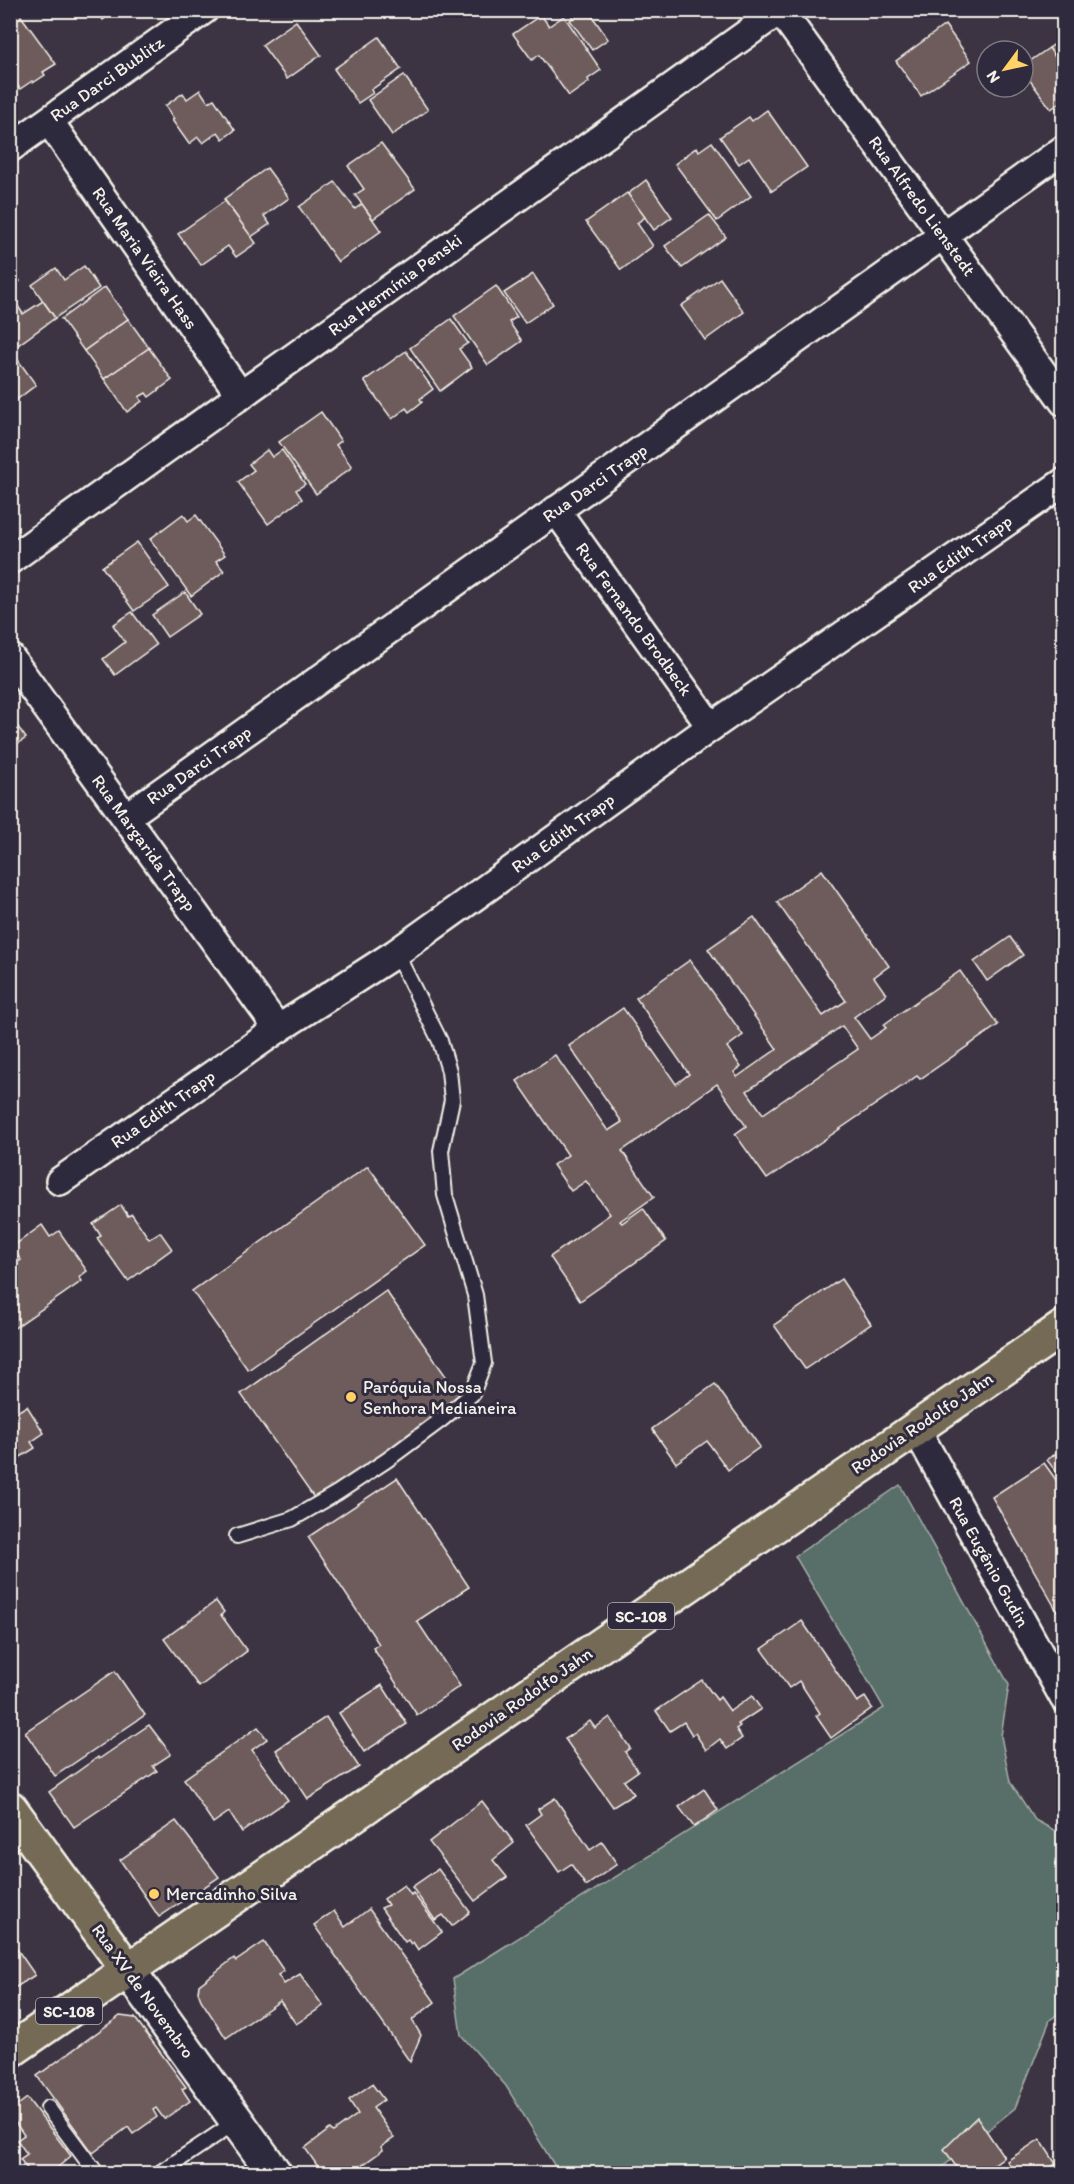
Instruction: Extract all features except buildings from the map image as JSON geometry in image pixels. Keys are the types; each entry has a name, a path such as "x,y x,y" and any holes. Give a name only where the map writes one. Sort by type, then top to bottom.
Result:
{"main road":[{"name":"Rodovia Rodolfo Jahn","path":"10,2051 915,1427 1064,1327"},
{"name":"Rua XV de Novembro","path":"10,1808 128,1971"}],"street":[{"name":"Rua Darci Bublitz","path":"10,148 204,10"},
{"name":"Rua Alfredo Lienstedt","path":"780,10 1064,402"},
{"name":"Rua Hermínia Penski","path":"10,560 780,10"},
{"name":"Rua Maria Vieira Hass","path":"49,121 241,396"},
{"name":"Rua Darci Trapp","path":"126,817 1064,148"},
{"name":"Rua Edith Trapp","path":"60,1181 278,1029 396,953 711,727 1064,482"},
{"name":"Rua Fernando Brodbeck","path":"556,510 711,727"},
{"name":"Rua Margarida Trapp","path":"10,657 278,1029"},
{"name":"Rua Eugênio Gudin","path":"915,1427 1064,1698"},
{"name":"Rua XV de Novembro","path":"128,1971 275,2174"}],"lane":[{"path":"237,1536 292,1519 387,1460 472,1394 484,1363 475,1295 445,1195 441,1151 452,1100 449,1071 441,1041 396,953"},
{"path":"48,2108 97,2174"},
{"path":"158,2174 237,2121"}],"green space":[{"path":"900,1485 1009,1685 1001,1736 1010,1782 1035,1820 1063,1835 1063,2010 1050,2020 1015,2108 935,2173 559,2173 506,2086 461,2035 453,1979 884,1708 795,1556"}],"place":[{"name":"Paróquia Nossa Senhora Medianeira","path":"351,1397"},
{"name":"Mercadinho Silva","path":"154,1894"}]}
